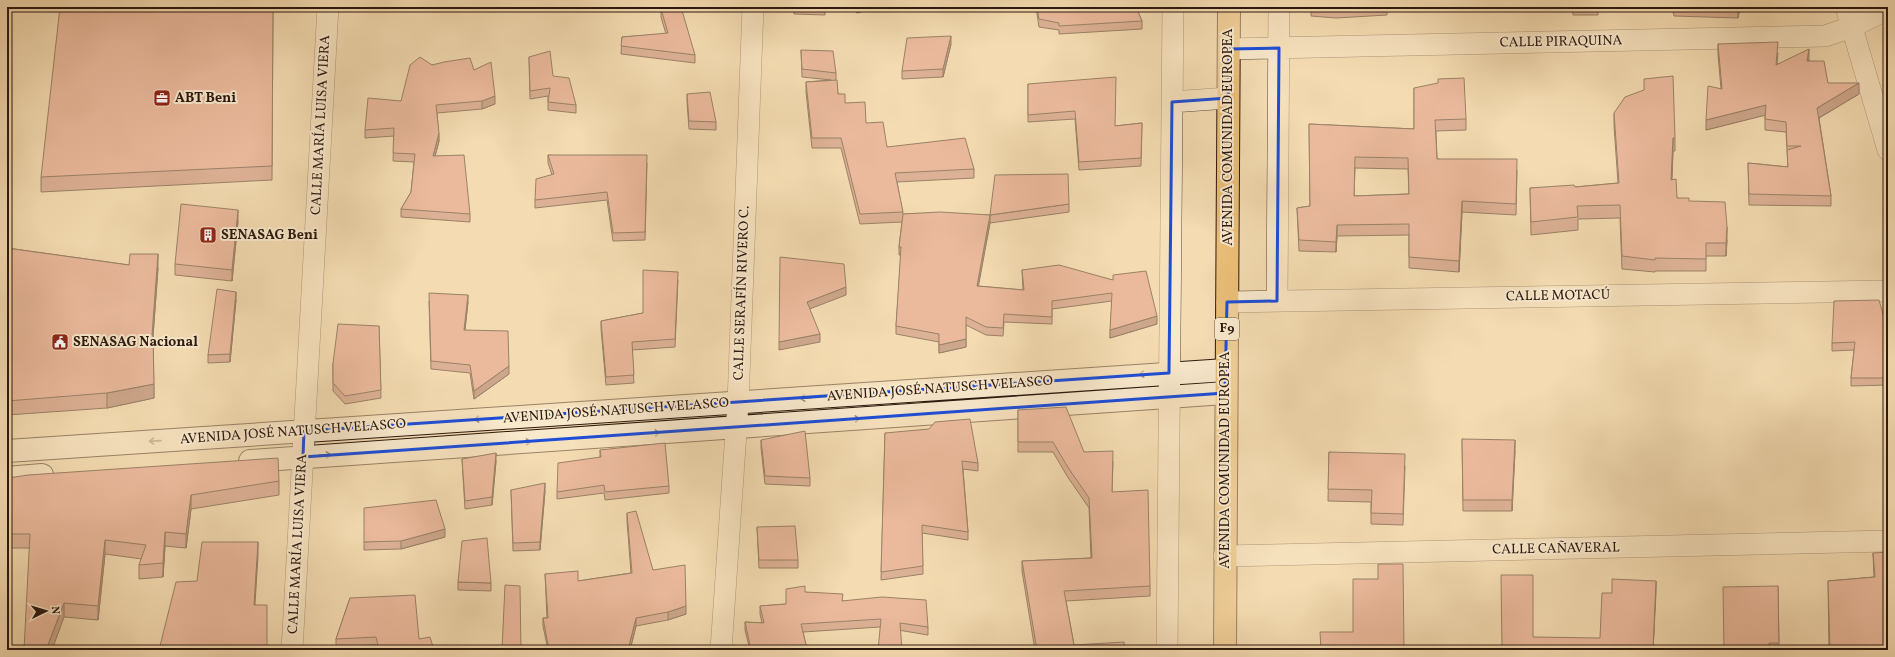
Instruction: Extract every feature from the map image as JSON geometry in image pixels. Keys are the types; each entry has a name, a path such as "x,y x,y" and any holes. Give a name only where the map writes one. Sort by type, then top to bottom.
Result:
{"highway":[{"name":"AVENIDA COMUNIDAD EUROPEA","path":"1225,650 1225,393 1229,7"}],"main road":[{"name":"AVENIDA JOSÉ NATUSCH VELASCO","path":"7,451 738,403 1169,372 1226,370"},
{"name":"AVENIDA JOSÉ NATUSCH VELASCO","path":"233,462 1225,393"},
{"path":"7,478 61,474"}],"street":[{"name":"CALLE MARÍA LUISA VIERA","path":"292,650 328,7"},
{"name":"CALLE SERAFÍN RIVERO C.","path":"722,650 738,403 753,7"},
{"path":"1166,650 1173,7"},
{"path":"1277,301 1279,7"},
{"path":"1846,7 1888,150"},
{"name":"CALLE PIRAQUINA","path":"1229,49 1825,36 1852,27 1888,9"},
{"path":"1172,102 1228,98"},
{"name":"CALLE MOTACÚ","path":"1227,302 1888,291"},
{"name":"CALLE CAÑAVERAL","path":"1224,556 1888,541"}],"highlighted area":[{"path":"1279,48 1277,301 1227,302 1225,393 303,457 304,431 1169,373 1172,102 1228,98 1229,49"}],"building":[{"name":"ABT Beni","path":"60,7 273,7 272,166 41,177"},
{"path":"681,7 695,55 621,46 622,37 668,33 661,9"},
{"path":"1037,7 1136,7 1142,21 1059,26 1059,23 1039,19"},
{"path":"1321,7 1365,7 1336,9"},
{"path":"951,36 943,69 902,71 907,38"},
{"path":"1778,42 1776,65 1809,49 1807,61 1824,61 1828,83 1859,83 1817,108 1831,196 1749,194 1748,163 1788,167 1787,150 1801,146 1787,146 1786,122 1765,119 1766,105 1706,120 1708,86 1722,89 1718,44"},
{"path":"801,50 833,51 836,73 802,69"},
{"path":"550,51 553,76 569,78 576,105 548,102 550,88 530,91 529,57"},
{"path":"420,57 432,65 470,58 474,70 491,62 495,96 482,101 436,105 439,133 433,156 464,155 470,214 401,209 411,192 415,154 393,153 394,128 365,130 368,98 401,101 410,65"},
{"path":"1673,76 1675,138 1673,138 1671,180 1676,179 1677,198 1689,198 1689,201 1725,202 1727,227 1726,243 1706,243 1706,259 1655,258 1655,260 1622,256 1620,205 1577,206 1578,217 1531,222 1530,188 1574,185 1575,187 1619,183 1614,113 1625,97 1644,90 1644,79"},
{"path":"1116,77 1115,126 1142,123 1141,158 1079,162 1075,111 1028,115 1028,84"},
{"path":"1464,78 1466,119 1435,120 1437,159 1517,159 1516,204 1462,201 1459,261 1409,257 1409,224 1337,225 1336,242 1299,240 1297,208 1310,206 1309,124 1414,129 1414,88 1438,83 1438,79","holes":["1355,157 1408,158 1409,194 1354,196"]},
{"path":"837,80 838,94 845,94 845,103 865,102 866,123 883,122 887,147 965,138 974,169 895,173 903,212 860,214 841,138 812,138 806,82"},
{"path":"710,92 716,122 689,121 687,94"},
{"path":"548,155 647,155 645,232 613,233 607,192 535,200 536,179 554,174"},
{"path":"1068,174 1069,204 990,215 995,175"},
{"name":"SENASAG Beni","path":"181,204 238,210 232,270 175,264"},
{"path":"940,212 990,215 977,286 1024,290 1022,270 1059,265 1113,280 1113,275 1146,271 1157,316 1110,330 1112,293 1052,301 1052,317 1004,314 1003,328 986,327 966,317 966,339 939,345 939,334 896,326 901,247 899,247 903,214"},
{"name":"SENASAG Nacional","path":"7,248 129,265 130,254 158,254 152,335 154,384 107,393 7,401"},
{"path":"780,257 844,264 846,287 807,302 820,334 779,342"},
{"path":"643,270 678,272 675,339 632,342 634,375 606,377 601,321 643,313"},
{"path":"217,289 236,292 230,354 208,355"},
{"path":"429,293 468,295 464,330 508,331 509,366 474,391 470,365 431,361"},
{"path":"1879,300 1888,332 1888,378 1851,378 1855,342 1832,343 1834,301"},
{"path":"338,324 379,326 381,390 345,396 333,383 333,363"},
{"path":"1066,407 1084,452 1113,451 1112,492 1148,490 1150,586 1064,591 1074,645 1124,642 1125,650 1037,650 1022,561 1092,558 1089,498 1067,466 1053,442 1018,442 1018,410"},
{"path":"970,419 978,463 962,461 968,532 922,525 923,566 881,572 885,433 929,429 935,422"},
{"path":"805,431 810,478 765,476 761,440"},
{"path":"1462,439 1515,440 1512,500 1463,500"},
{"path":"665,443 669,486 605,492 604,485 557,492 558,463 601,457 600,450"},
{"path":"1329,452 1405,454 1403,514 1371,513 1372,490 1328,489"},
{"path":"496,453 492,497 465,501 462,459"},
{"path":"278,458 279,481 191,495 186,534 165,532 163,563 139,565 146,545 105,540 98,606 64,603 46,650 24,650 30,534 7,534 7,491 9,491 8,478 28,475"},
{"path":"545,483 540,542 513,543 511,490"},
{"path":"436,500 445,529 401,541 364,542 364,508"},
{"path":"636,511 653,570 685,565 686,606 668,612 636,618 628,650 549,650 543,618 548,618 545,574 578,571 578,581 632,573 627,513"},
{"path":"795,526 798,560 759,560 757,527"},
{"path":"487,538 491,583 458,582 462,541"},
{"path":"202,542 258,542 254,605 267,605 267,650 159,650 176,582 197,581"},
{"path":"1888,552 1888,650 1830,650 1828,581 1875,577 1873,553"},
{"path":"1378,564 1403,564 1404,650 1321,650 1320,632 1353,632 1353,579 1378,579"},
{"path":"1501,575 1533,575 1533,637 1600,638 1602,593 1612,593 1612,579 1656,581 1653,650 1502,650"},
{"path":"505,585 520,586 521,650 502,650"},
{"path":"805,586 805,592 843,594 842,601 882,597 926,600 928,627 900,623 902,650 878,650 881,619 801,624 807,649 751,650 745,622 764,623 760,606 786,604 786,589"},
{"path":"1778,586 1779,643 1769,643 1770,650 1724,650 1723,587"},
{"path":"415,595 419,639 430,637 434,650 379,650 376,637 336,639 350,598"}],"place":[{"name":"ABT Beni","path":"162,98"},
{"name":"SENASAG Beni","path":"208,235"},
{"name":"SENASAG Nacional","path":"60,342"}]}
